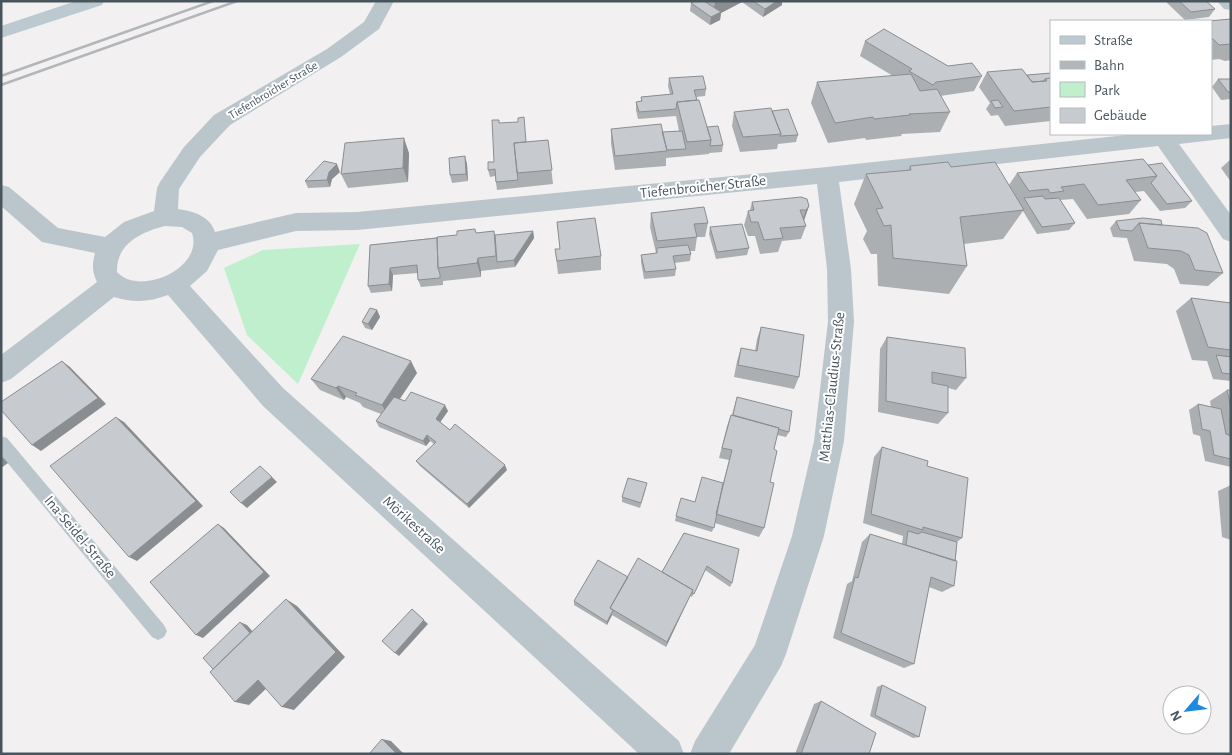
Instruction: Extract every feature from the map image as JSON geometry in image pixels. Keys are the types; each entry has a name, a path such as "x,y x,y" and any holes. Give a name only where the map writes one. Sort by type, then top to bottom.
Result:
{"main road":[{"path":"1,32 95,1"}],"street":[{"name":"Tiefenbroicher Straße","path":"165,218 168,188 192,152 222,120 334,54 372,25 386,1"},
{"path":"1226,1 1231,5"},
{"path":"1212,133 1231,131"},
{"name":"Tiefenbroicher Straße","path":"207,243 296,222 357,221 826,175 1188,135"},
{"path":"1163,137 1231,233"},
{"name":"Matthias-Claudius-Straße","path":"708,754 769,654 808,536 829,441 841,321 839,269 826,175"},
{"path":"1,193 51,236 110,247"},
{"path":"165,218 187,219 202,228 207,243 202,258 190,272 173,284 150,291 128,291 111,284 104,274 104,261 110,247 124,233 144,223 165,218"},
{"path":"1,371 111,284"},
{"name":"Mörikestraße","path":"173,284 192,303 272,397 666,754"}],"lane":[{"name":"Ina-Seidel-Straße","path":"1,443 158,631"}],"green space":[{"path":"360,244 298,384 247,335 224,268 263,250"}],"building":[{"path":"704,1 721,12 711,17 691,3"},
{"path":"753,1 777,1 765,9"},
{"path":"1179,1 1206,1 1215,9 1191,12"},
{"path":"1231,19 1231,44 1219,45 1212,38 1212,21"},
{"path":"884,29 948,66 972,63 982,76 936,82 933,85 909,71 912,69 865,41"},
{"path":"1022,69 1032,82 1047,81 1045,79 1050,78 1050,107 1014,111 987,72"},
{"path":"1050,73 1050,78 1044,81 1032,82 1027,75"},
{"path":"911,74 920,91 937,89 950,112 909,114 874,119 873,117 835,123 817,82"},
{"path":"703,76 706,89 694,90 697,100 677,102 676,109 639,112 636,102 642,101 641,97 673,94 669,78"},
{"path":"1218,79 1231,79 1231,92 1228,92"},
{"path":"699,100 711,140 687,142 677,102"},
{"path":"998,100 1003,107 995,108 991,101"},
{"path":"771,108 781,134 743,137 734,112"},
{"path":"788,109 798,135 780,136 781,134 772,111"},
{"path":"524,117 526,142 514,143 518,180 496,182 495,169 488,170 488,162 494,162 492,120 499,120 499,123 518,122 518,118"},
{"path":"661,124 667,151 615,156 611,129"},
{"path":"718,126 723,145 710,146 711,140 707,127"},
{"path":"682,131 686,149 667,150 662,132"},
{"path":"404,138 403,168 341,174 345,143"},
{"path":"548,140 552,170 517,173 514,143"},
{"path":"465,156 466,174 450,175 449,158"},
{"path":"1143,159 1157,176 1126,180 1141,200 1098,205 1084,184 1061,187 1064,191 1050,193 1048,189 1029,191 1017,173"},
{"path":"324,161 337,164 329,172 327,180 305,181"},
{"path":"948,162 951,167 995,162 1024,210 960,217 967,266 893,258 891,225 884,226 876,209 883,208 866,174 911,170 910,166"},
{"path":"1162,163 1192,201 1167,204 1151,183 1157,176 1148,165"},
{"path":"1043,196 1045,199 1059,198 1075,223 1042,227 1024,198"},
{"path":"801,197 807,199 809,206 806,210 800,210 806,226 780,228 783,238 764,240 758,222 751,222 748,211 754,210 752,202"},
{"path":"704,207 708,223 694,224 697,237 657,241 651,213"},
{"path":"595,218 601,256 557,261 555,249 560,249 557,222"},
{"path":"1143,218 1161,220 1162,225 1139,223 1132,231 1120,230 1116,221"},
{"path":"1139,223 1198,228 1207,233 1223,273 1195,270 1189,255 1181,251 1148,248"},
{"path":"742,224 749,248 717,252 710,227"},
{"path":"475,229 476,233 494,231 496,256 478,258 477,263 438,268 437,237 457,235 457,231"},
{"path":"533,231 514,260 497,262 495,235"},
{"path":"437,238 440,278 418,280 417,265 390,268 389,284 368,286 370,245"},
{"path":"688,245 691,254 673,256 676,269 645,272 641,255 657,253 657,248"},
{"path":"1191,298 1231,303 1231,350 1208,347"},
{"path":"370,308 377,310 368,324 362,322"},
{"path":"761,327 804,335 799,377 738,365 741,348 757,351"},
{"path":"343,336 411,361 382,405 355,395 357,393 338,386 336,388 311,379"},
{"path":"887,337 965,348 966,378 932,372 932,383 948,386 948,413 886,401"},
{"path":"1216,355 1231,357 1231,374 1222,373"},
{"path":"62,361 98,398 32,445 1,410 1,402"},
{"path":"1227,390 1231,390 1231,407"},
{"path":"411,392 445,405 436,419 450,430 455,424 505,465 467,504 416,461 436,442 427,435 423,441 376,421 394,397 405,401"},
{"path":"737,397 792,411 789,432 733,415"},
{"path":"1198,404 1221,409 1226,434 1231,436 1231,459 1214,455 1210,431 1202,429"},
{"path":"731,415 779,428 774,449 777,451 770,482 774,483 764,528 716,514 732,450 722,448"},
{"path":"116,417 196,501 129,557 50,466"},
{"path":"882,447 928,461 927,466 968,478 962,538 923,527 923,530 871,514"},
{"path":"260,466 272,477 241,503 230,492"},
{"path":"702,477 723,483 714,528 676,516 681,498 695,502"},
{"path":"628,478 647,483 641,503 622,497"},
{"path":"218,524 264,572 196,635 150,582"},
{"path":"908,531 918,534 922,532 957,542 955,561 906,545"},
{"path":"684,533 739,549 732,583 707,566 694,594 692,593 693,590 662,572"},
{"path":"870,534 957,561 954,586 931,577 914,664 841,633 855,577 858,578"},
{"path":"638,558 693,590 667,642 610,608"},
{"path":"598,560 628,577 610,608 613,610 607,622 574,601"},
{"path":"286,599 336,652 282,707 258,680 235,702 210,672"},
{"path":"412,609 424,620 395,653 382,641"},
{"path":"240,622 250,633 213,669 203,658"},
{"path":"882,685 926,707 919,737 875,715"},
{"path":"821,701 876,733 869,754 801,754"},
{"path":"382,739 397,754 369,754"}],"railway":[{"path":"1,76 213,1"},
{"path":"1,85 237,1"}]}
